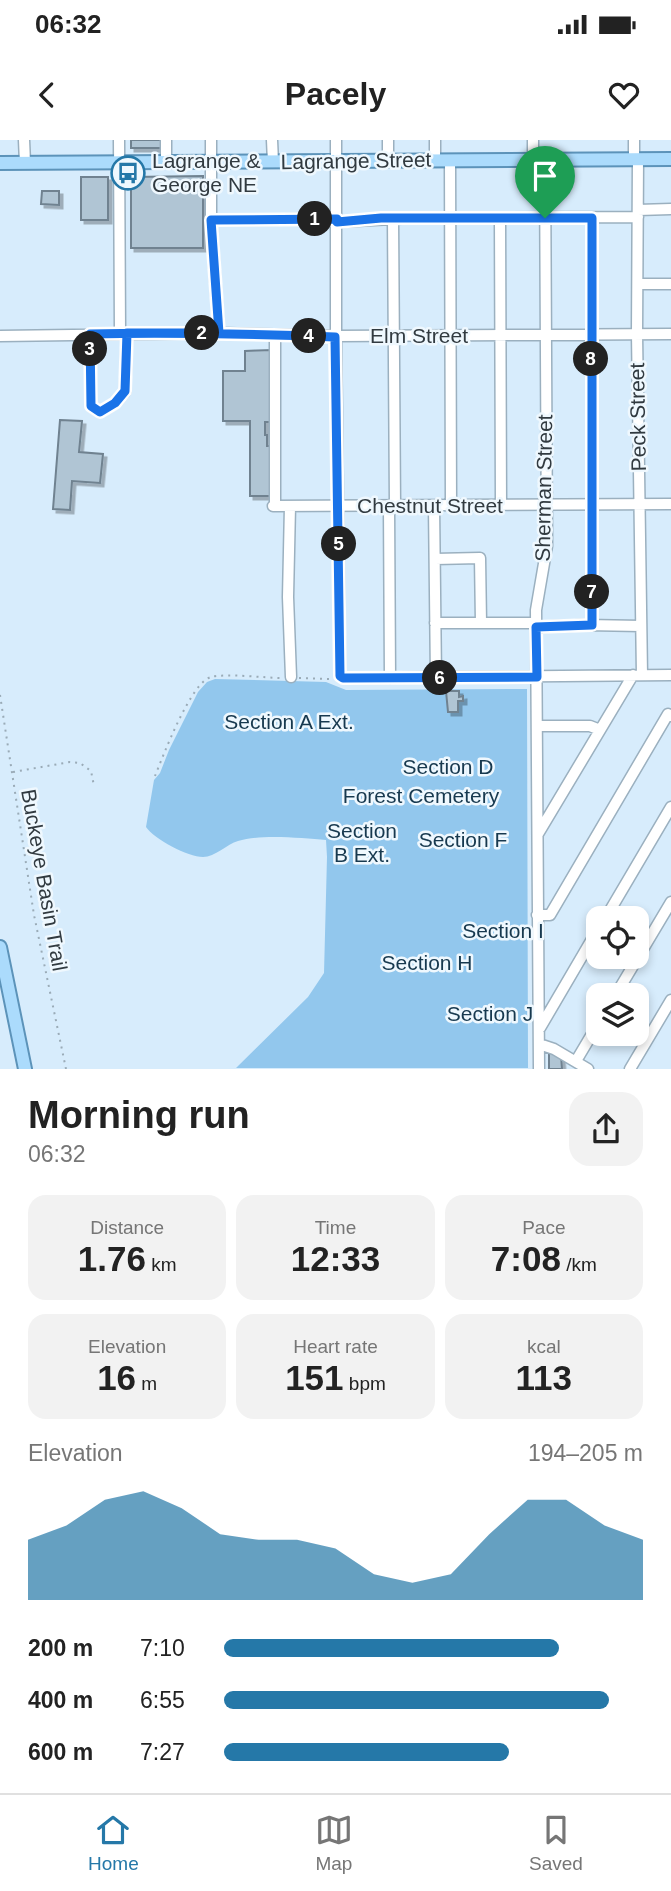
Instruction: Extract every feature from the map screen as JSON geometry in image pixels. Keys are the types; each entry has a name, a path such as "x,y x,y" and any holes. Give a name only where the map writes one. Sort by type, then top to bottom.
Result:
{"main road":[{"name":"Lagrange Street","path":"0,163 671,159"},
{"path":"0,947 24,1069"}],"street":[{"path":"24,140 25,163"},
{"path":"90,334 91,406 100,412 115,403 125,391 119,140"},
{"path":"166,140 166,163"},
{"path":"211,140 211,220 219,333"},
{"path":"272,140 273,162"},
{"path":"336,140 338,506 335,678 671,675"},
{"path":"388,140 388,160"},
{"path":"435,140 435,160"},
{"name":"Sherman Street","path":"533,140 539,159 545,218 544,336 548,505 547,546 538,592 536,625 539,1069"},
{"name":"Peck Street","path":"634,140 638,214 641,626 637,675"},
{"path":"450,160 451,505"},
{"path":"211,220 592,218 671,209"},
{"path":"390,678 393,218"},
{"path":"500,218 501,505"},
{"path":"592,218 592,625"},
{"path":"639,284 671,284"},
{"name":"Elm Street","path":"0,336 124,333 335,337 671,334"},
{"name":"Chestnut Street","path":"275,335 274,506 671,504"},
{"path":"290,506 288,597 291,677"},
{"path":"434,506 436,678"},
{"path":"435,559 480,558 481,623"},
{"path":"435,623 641,626"},
{"path":"537,836 600,730 637,675"},
{"path":"537,915 550,915 668,714 671,716"},
{"path":"537,726 590,726 600,730"},
{"path":"613,906 671,807"},
{"path":"623,983 671,902"},
{"path":"540,1029 586,950"},
{"path":"630,1069 671,1000"},
{"path":"538,1044 554,1049 588,1069"},
{"path":"576,1061 586,1044"}],"path":[{"path":"155,776 192,697 205,679 217,676 335,678"},
{"name":"Buckeye Basin Trail","path":"0,695 41,954 66,1069"},
{"path":"12,772 70,762 80,763 92,771 94,786"}],"green space":[{"name":"Forest Cemetery","path":"215,679 326,682 346,690 527,689 528,1068 236,1068 308,997 324,973 327,857 326,840 281,837 247,839 203,857 180,851 146,827 154,780 160,773 198,692 207,682"}],"building":[{"path":"131,140 164,140 164,148 131,148"},
{"path":"203,176 203,248 131,248 131,177"},
{"path":"81,177 108,177 108,220 81,220"},
{"path":"42,191 59,191 59,205 41,204"},
{"path":"272,350 272,422 265,422 265,435 267,446 273,446 273,496 250,496 250,421 223,421 223,371 245,371 245,351"},
{"path":"60,420 82,421 79,452 103,454 100,483 72,481 70,510 53,509"},
{"path":"446,691 459,691 459,697 463,696 463,701 458,701 458,712 448,712"},
{"path":"549,1052 561,1055 562,1069 549,1069"}],"place":[{"name":"Lagrange & George NE","path":"128,173"}],"route":[{"path":"545,218 381,218 337,222 337,219 211,220 219,333 127,333 125,391 115,403 100,412 91,406 90,334 120,333 219,333 335,337 340,676 343,678 537,677 536,627 592,625 592,218 545,218"}],"park label":[{"name":"Section A Ext.","path":"289,722"},
{"name":"Section D","path":"448,767"},
{"name":"Section F","path":"463,840"},
{"name":"Section B Ext.","path":"362,843"},
{"name":"Section I","path":"503,931"},
{"name":"Section H","path":"427,963"},
{"name":"Section J","path":"490,1014"}]}
